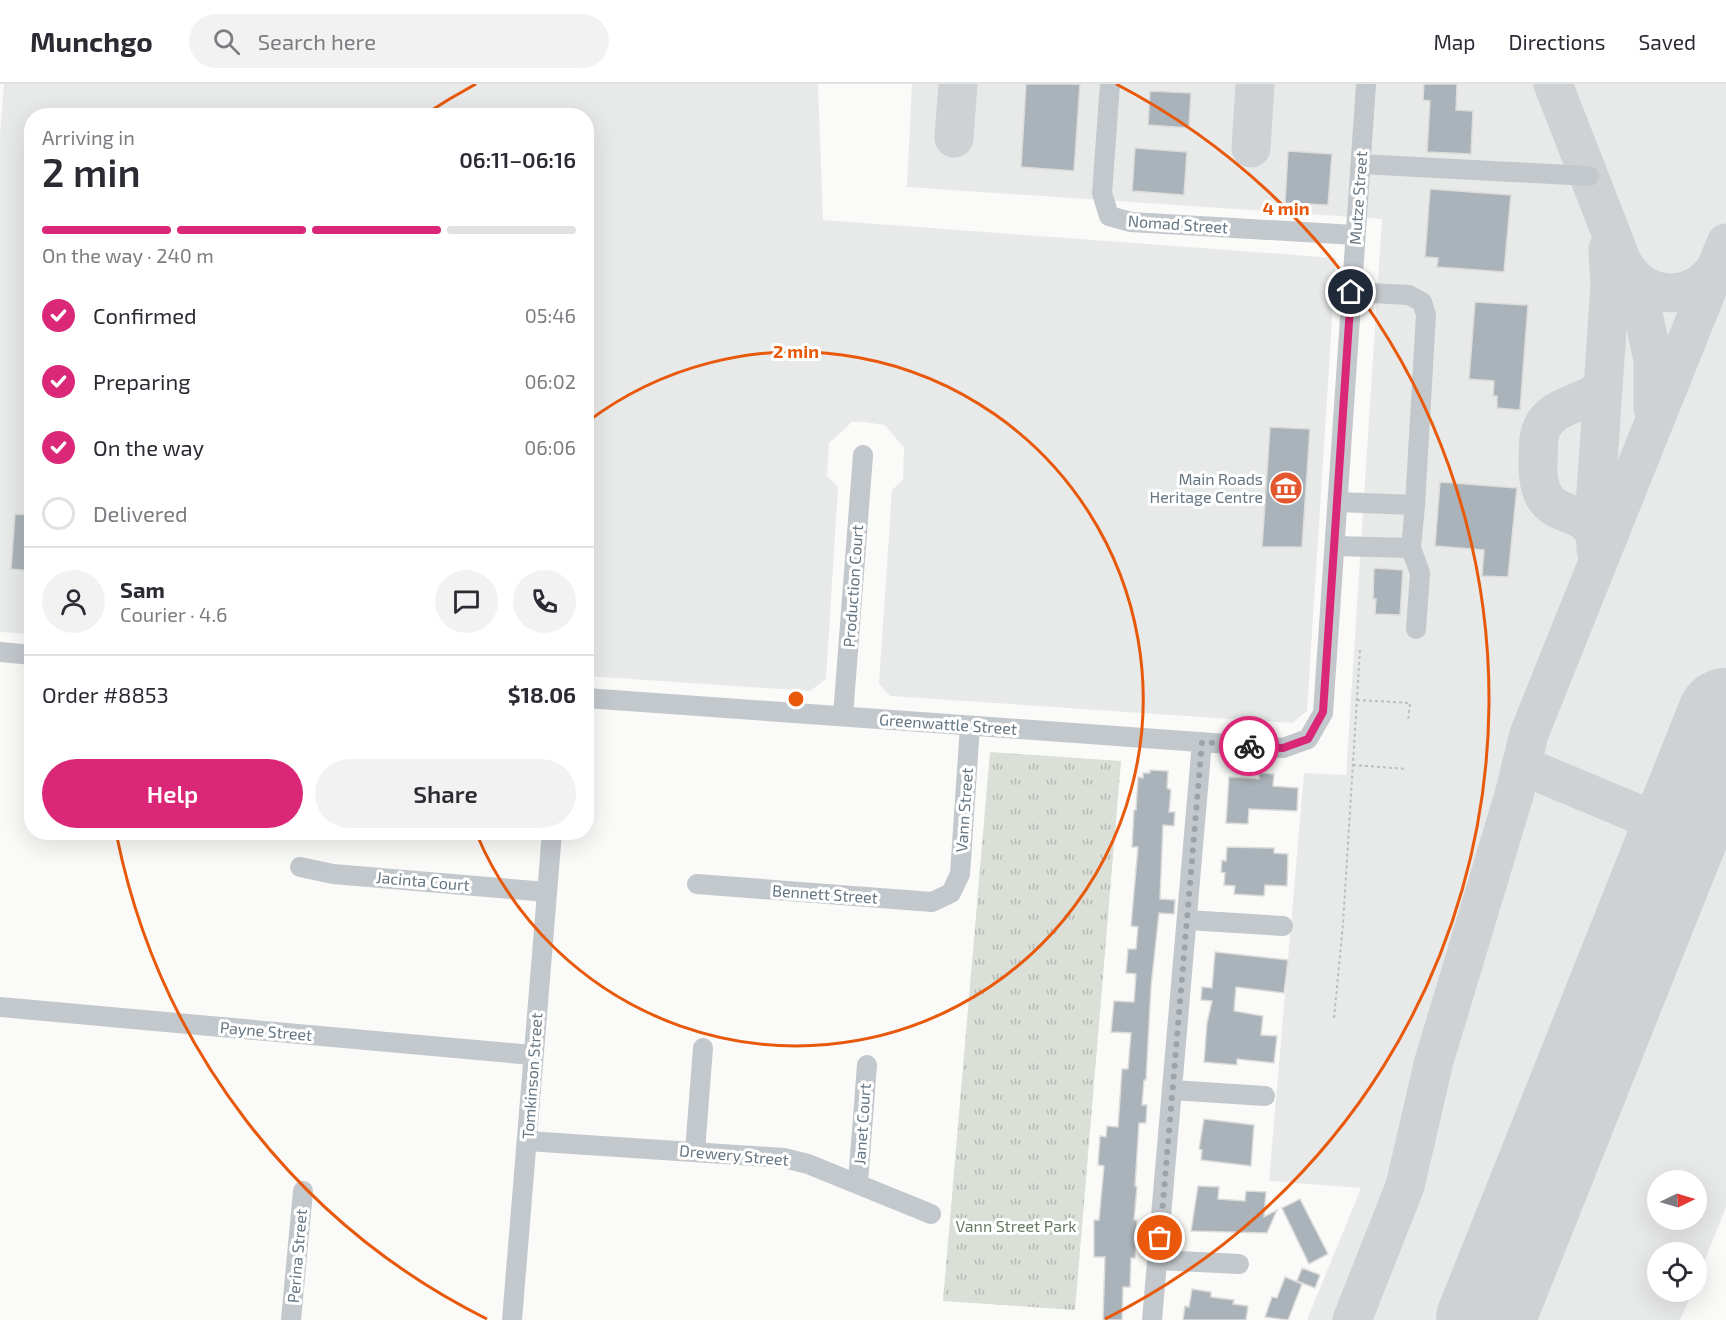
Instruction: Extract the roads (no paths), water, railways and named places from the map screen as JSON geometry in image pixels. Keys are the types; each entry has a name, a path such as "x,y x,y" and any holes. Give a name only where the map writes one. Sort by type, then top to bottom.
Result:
{"street":[{"name":"Nomad Street","path":"1110,84 1102,193 1109,216 1131,222 1355,235"},
{"name":"Mutze Street","path":"1308,739 1323,712 1366,84"},
{"path":"1361,164 1589,176"},
{"path":"1351,292 1409,295 1422,302 1426,315 1411,548 1420,573 1416,629"},
{"name":"Production Court","path":"843,716 863,455"},
{"path":"1338,502 1414,506"},
{"path":"1335,546 1411,548"},
{"path":"0,652 24,654"},
{"name":"Greenwattle Street","path":"594,699 1283,748 1308,739"},
{"name":"Vann Street","path":"951,893 960,874 970,726"},
{"path":"1152,1320 1202,742"},
{"name":"Tomkinson Street","path":"512,1320 551,840"},
{"name":"Jacinta Court","path":"300,867 333,874 547,891"},
{"name":"Bennett Street","path":"696,884 932,902 951,893"},
{"path":"1187,921 1283,927"},
{"name":"Payne Street","path":"0,1007 532,1055"},
{"path":"695,1151 704,1048"},
{"name":"Janet Court","path":"858,1182 867,1065"},
{"path":"1172,1090 1265,1096"},
{"name":"Drewery Street","path":"527,1141 784,1158 858,1182 932,1214"},
{"name":"Perina Street","path":"291,1320 303,1191"},
{"path":"1158,1260 1239,1264"}],"place":[{"name":"Main Roads Heritage Centre","path":"1286,488"}],"park label":[{"name":"Vann Street Park","path":"1016,1226"}]}
